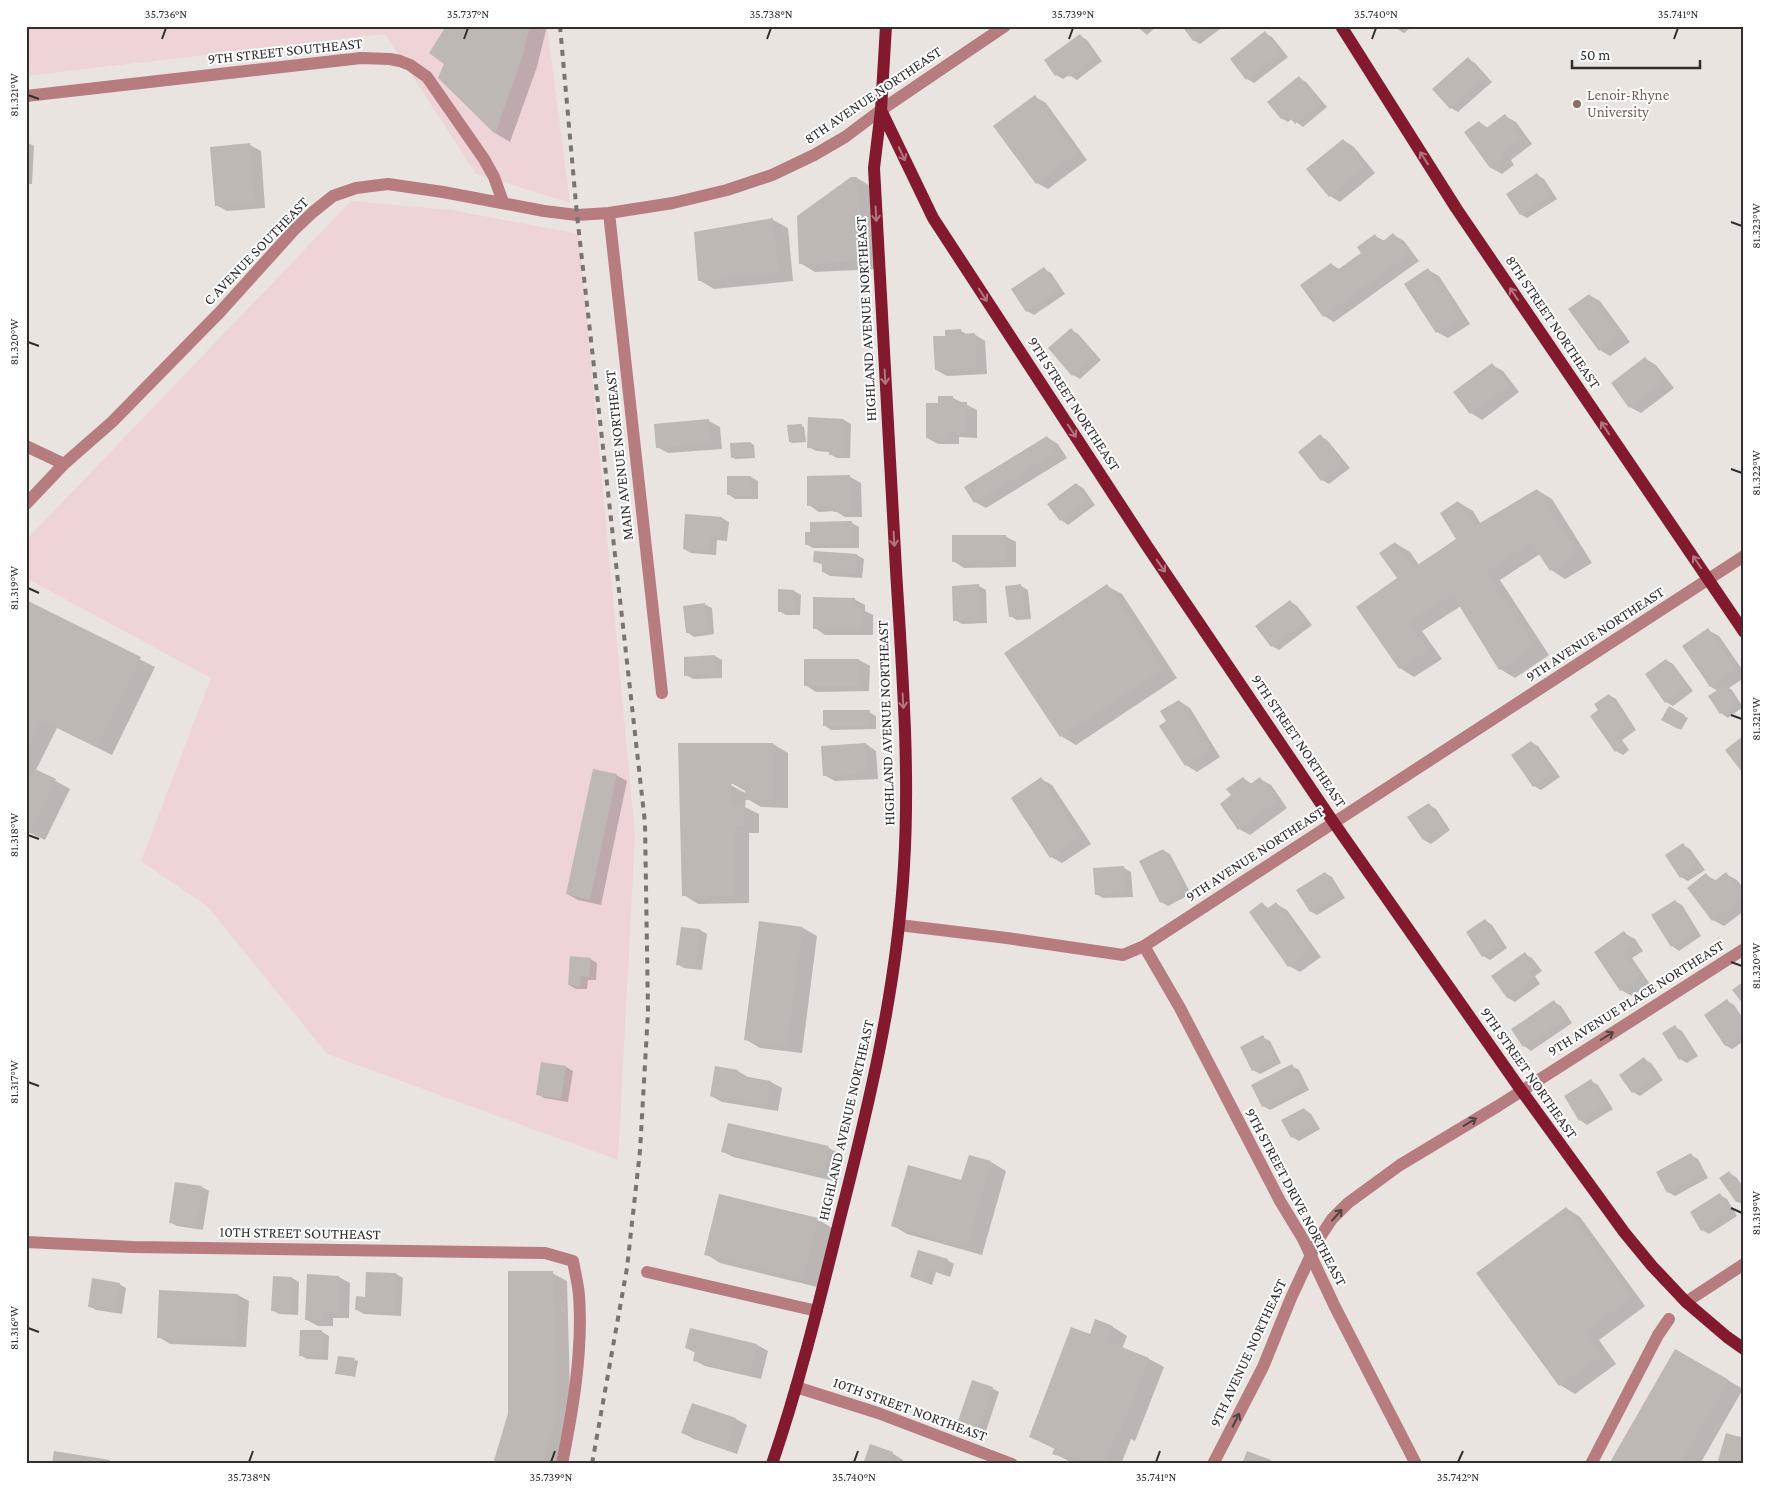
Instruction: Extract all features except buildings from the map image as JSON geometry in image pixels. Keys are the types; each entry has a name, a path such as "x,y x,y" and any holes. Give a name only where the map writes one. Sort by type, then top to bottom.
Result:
{"main road":[{"name":"HIGHLAND AVENUE NORTHEAST","path":"772,1464 817,1311 874,1083 890,994 899,926 906,829 906,749 874,168 881,110 886,26"},
{"name":"8TH STREET NORTHEAST","path":"1341,26 1456,208 1744,632"},
{"name":"9TH STREET NORTHEAST","path":"881,110 933,218 1147,546 1334,823 1521,1090 1624,1232 1652,1266 1686,1302 1744,1349"}],"street":[{"name":"8TH AVENUE NORTHEAST","path":"577,215 609,213 673,203 772,176 845,137 881,110 1005,26"},
{"name":"9TH STREET SOUTHEAST","path":"26,96 361,58 400,61 420,71 427,78 484,159 494,177 502,202"},
{"name":"C AVENUE SOUTHEAST","path":"26,504 64,464 112,422 220,312 294,230 333,196 356,188 388,184 577,215"},
{"name":"MAIN AVENUE NORTHEAST","path":"609,213 662,693"},
{"path":"26,446 64,464"},
{"name":"9TH AVENUE NORTHEAST","path":"899,926 1007,938 1123,955 1144,946 1744,556"},
{"name":"9TH STREET DRIVE NORTHEAST","path":"1144,946 1180,1008 1266,1175 1311,1256 1416,1464"},
{"name":"9TH AVENUE PLACE NORTHEAST","path":"1311,1256 1318,1240 1332,1219 1348,1203 1400,1165 1744,950"},
{"name":"10TH STREET SOUTHEAST","path":"26,1242 133,1247 545,1253 573,1261 579,1294 579,1342 562,1464"},
{"name":"9TH AVENUE NORTHEAST","path":"1214,1464 1263,1366 1311,1256"},
{"path":"1686,1302 1744,1264"},
{"path":"647,1272 817,1311"},
{"path":"1591,1464 1658,1335 1669,1319"},
{"name":"10TH STREET NORTHEAST","path":"796,1387 878,1413 1012,1464"}],"shaded area":[{"path":"26,26 547,26 570,203 476,174 385,34 26,76"},
{"path":"351,201 452,210 579,234 635,836 618,1160 327,1054 208,907 141,861 211,678 26,578 26,540"}],"railway":[{"path":"560,26 577,215 645,823 648,1012 640,1151 627,1268 592,1464"}],"place":[{"name":"Lenoir-Rhyne University","path":"1577,104"}]}
